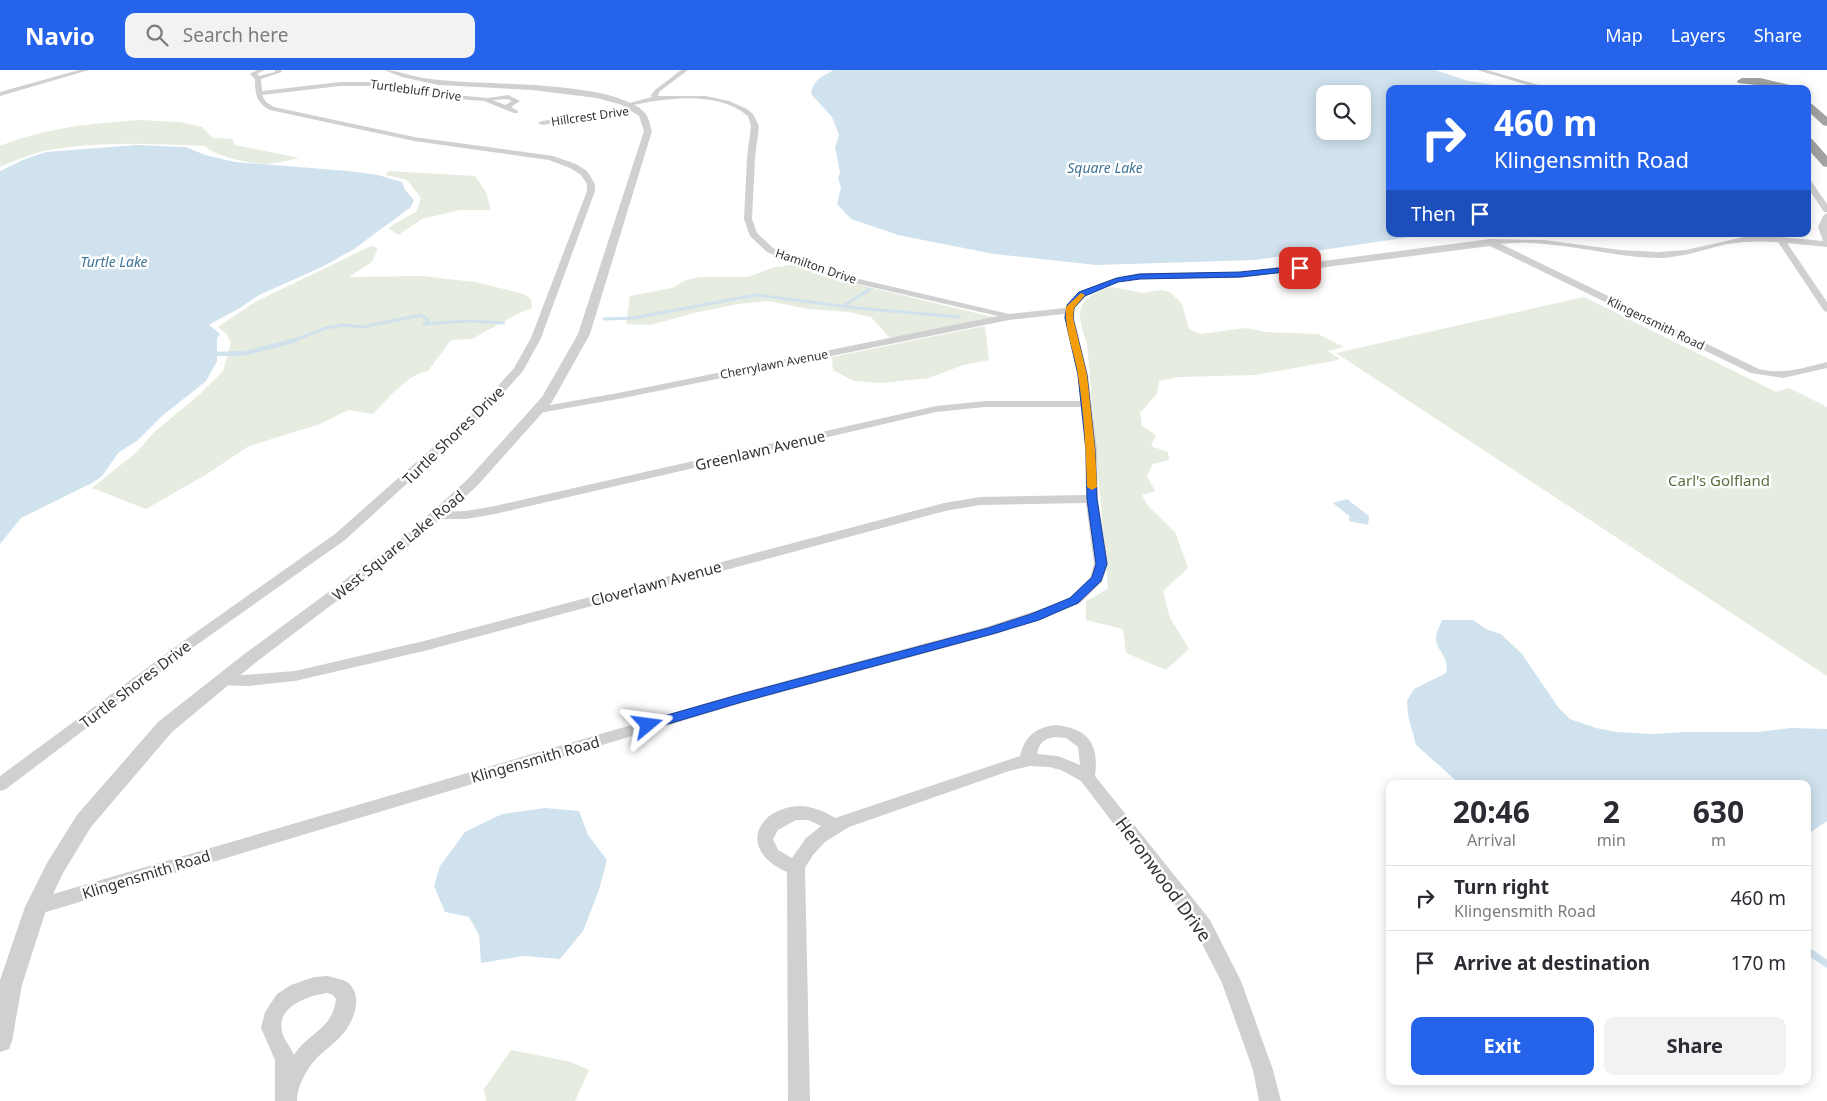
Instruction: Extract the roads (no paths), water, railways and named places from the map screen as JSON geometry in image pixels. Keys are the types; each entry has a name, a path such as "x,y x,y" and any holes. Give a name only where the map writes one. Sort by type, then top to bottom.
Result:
{"highway":[{"path":"1764,70 1782,85"},
{"path":"1746,85 1738,78 1775,85"},
{"path":"1811,109 1827,123"},
{"path":"1811,145 1827,163"}],"street":[{"path":"0,94 86,70"},
{"path":"258,93 260,74 277,73 279,72 278,70"},
{"path":"388,70 404,76 431,81 578,92 604,96 634,107"},
{"path":"656,98 654,95 656,91 685,70"},
{"path":"1480,70 1534,85"},
{"name":"Turtlebluff Drive","path":"258,93 340,84 371,83 443,96 485,99 508,98 517,101 507,107"},
{"name":"Turtle Shores Drive","path":"0,785 190,643 340,537 486,406 519,369 536,338 591,191 591,184 584,173 557,160 414,139 285,112 264,105 259,100 258,93"},
{"name":"Hamilton Drive","path":"634,107 656,98 716,99 737,106 751,115 756,126 751,158 748,219 753,234 770,250 801,264 857,281 999,313 1009,317 1069,312"},
{"name":"Turtlebluff Drive","path":"485,99 516,112"},
{"name":"Hillcrest Drive","path":"542,123 634,107"},
{"name":"West Square Lake Road","path":"0,1041 10,985 36,907 54,869 84,820 165,727 222,681 390,555 472,483 539,410 574,356 600,288 648,130 647,120 634,107"},
{"path":"1811,187 1827,210"},
{"path":"1827,216 1822,230 1827,240"},
{"path":"1069,312 1070,307 1082,294 1117,280 1149,276 1240,275 1490,242 1540,241 1614,252 1657,255 1689,252 1738,240 1781,240 1827,244"},
{"path":"1781,240 1827,309"},
{"name":"Klingensmith Road","path":"1490,242 1755,371 1772,376 1787,376 1827,365"},
{"name":"Klingensmith Road","path":"36,907 741,698 991,631 1074,601 1097,579 1102,564 1092,499 1091,449 1083,375 1069,312"},
{"name":"Cherrylawn Avenue","path":"539,410 598,400 1009,317"},
{"name":"Greenlawn Avenue","path":"436,516 466,515 495,510 936,409 985,404 1086,404"},
{"name":"Cloverlawn Avenue","path":"222,681 248,681 295,676 424,646 944,507 1000,500 1092,499"},
{"path":"1026,760 1030,746 1037,737 1048,732 1067,732 1081,740 1088,749 1088,776"},
{"name":"Heronwood Drive","path":"796,868 811,844 834,825 1026,760 1049,760 1068,764 1088,776 1203,926 1231,981 1263,1070 1270,1101"},
{"path":"799,1101 796,868 772,856 766,845 765,834 771,825 780,818 805,813 834,825"},
{"path":"320,984 330,984 339,988 344,994 347,1002 343,1017 333,1031 307,1055 286,1096 284,1057 273,1036 271,1028 273,1018 282,1003 297,991 320,984"}],"water":[{"name":"Square Lake","path":"834,70 1435,70 1468,81 1495,85 1386,85 1386,237 1410,237 1255,260 1096,265 994,254 898,235 851,219 837,204 841,187 838,178 840,172 835,147 839,135 832,117 811,94 816,82"},
{"name":"Turtle Lake","path":"136,145 186,147 205,155 235,162 378,175 402,182 405,190 414,200 411,207 354,249 324,266 259,295 209,325 220,334 217,338 217,361 206,381 162,416 137,441 119,452 102,476 92,483 21,518 0,544 0,171 25,159 46,152"},
{"path":"1347,499 1369,516 1368,525 1349,521 1349,516 1333,503"},
{"path":"1442,620 1473,620 1486,629 1501,634 1522,654 1558,707 1570,719 1596,728 1616,732 1652,734 1757,732 1792,728 1827,729 1827,821 1811,832 1811,780 1455,780 1416,745 1408,715 1407,701 1414,689 1446,673 1445,659 1437,644 1437,631"},
{"path":"545,808 579,811 588,835 607,860 599,890 583,931 560,959 524,956 481,963 479,935 469,917 445,912 434,886 440,866 465,832 502,814"}],"waterway":[{"path":"845,305 870,289"},
{"path":"604,319 633,318 756,295 857,308 959,317"},
{"path":"292,341 326,328 343,325 362,327 421,315 428,320 424,324 469,321 504,323"},
{"path":"218,354 246,353 296,340"},
{"path":"1811,953 1827,964"}],"park label":[{"name":"Carl's Golfland","path":"1719,480"}]}
